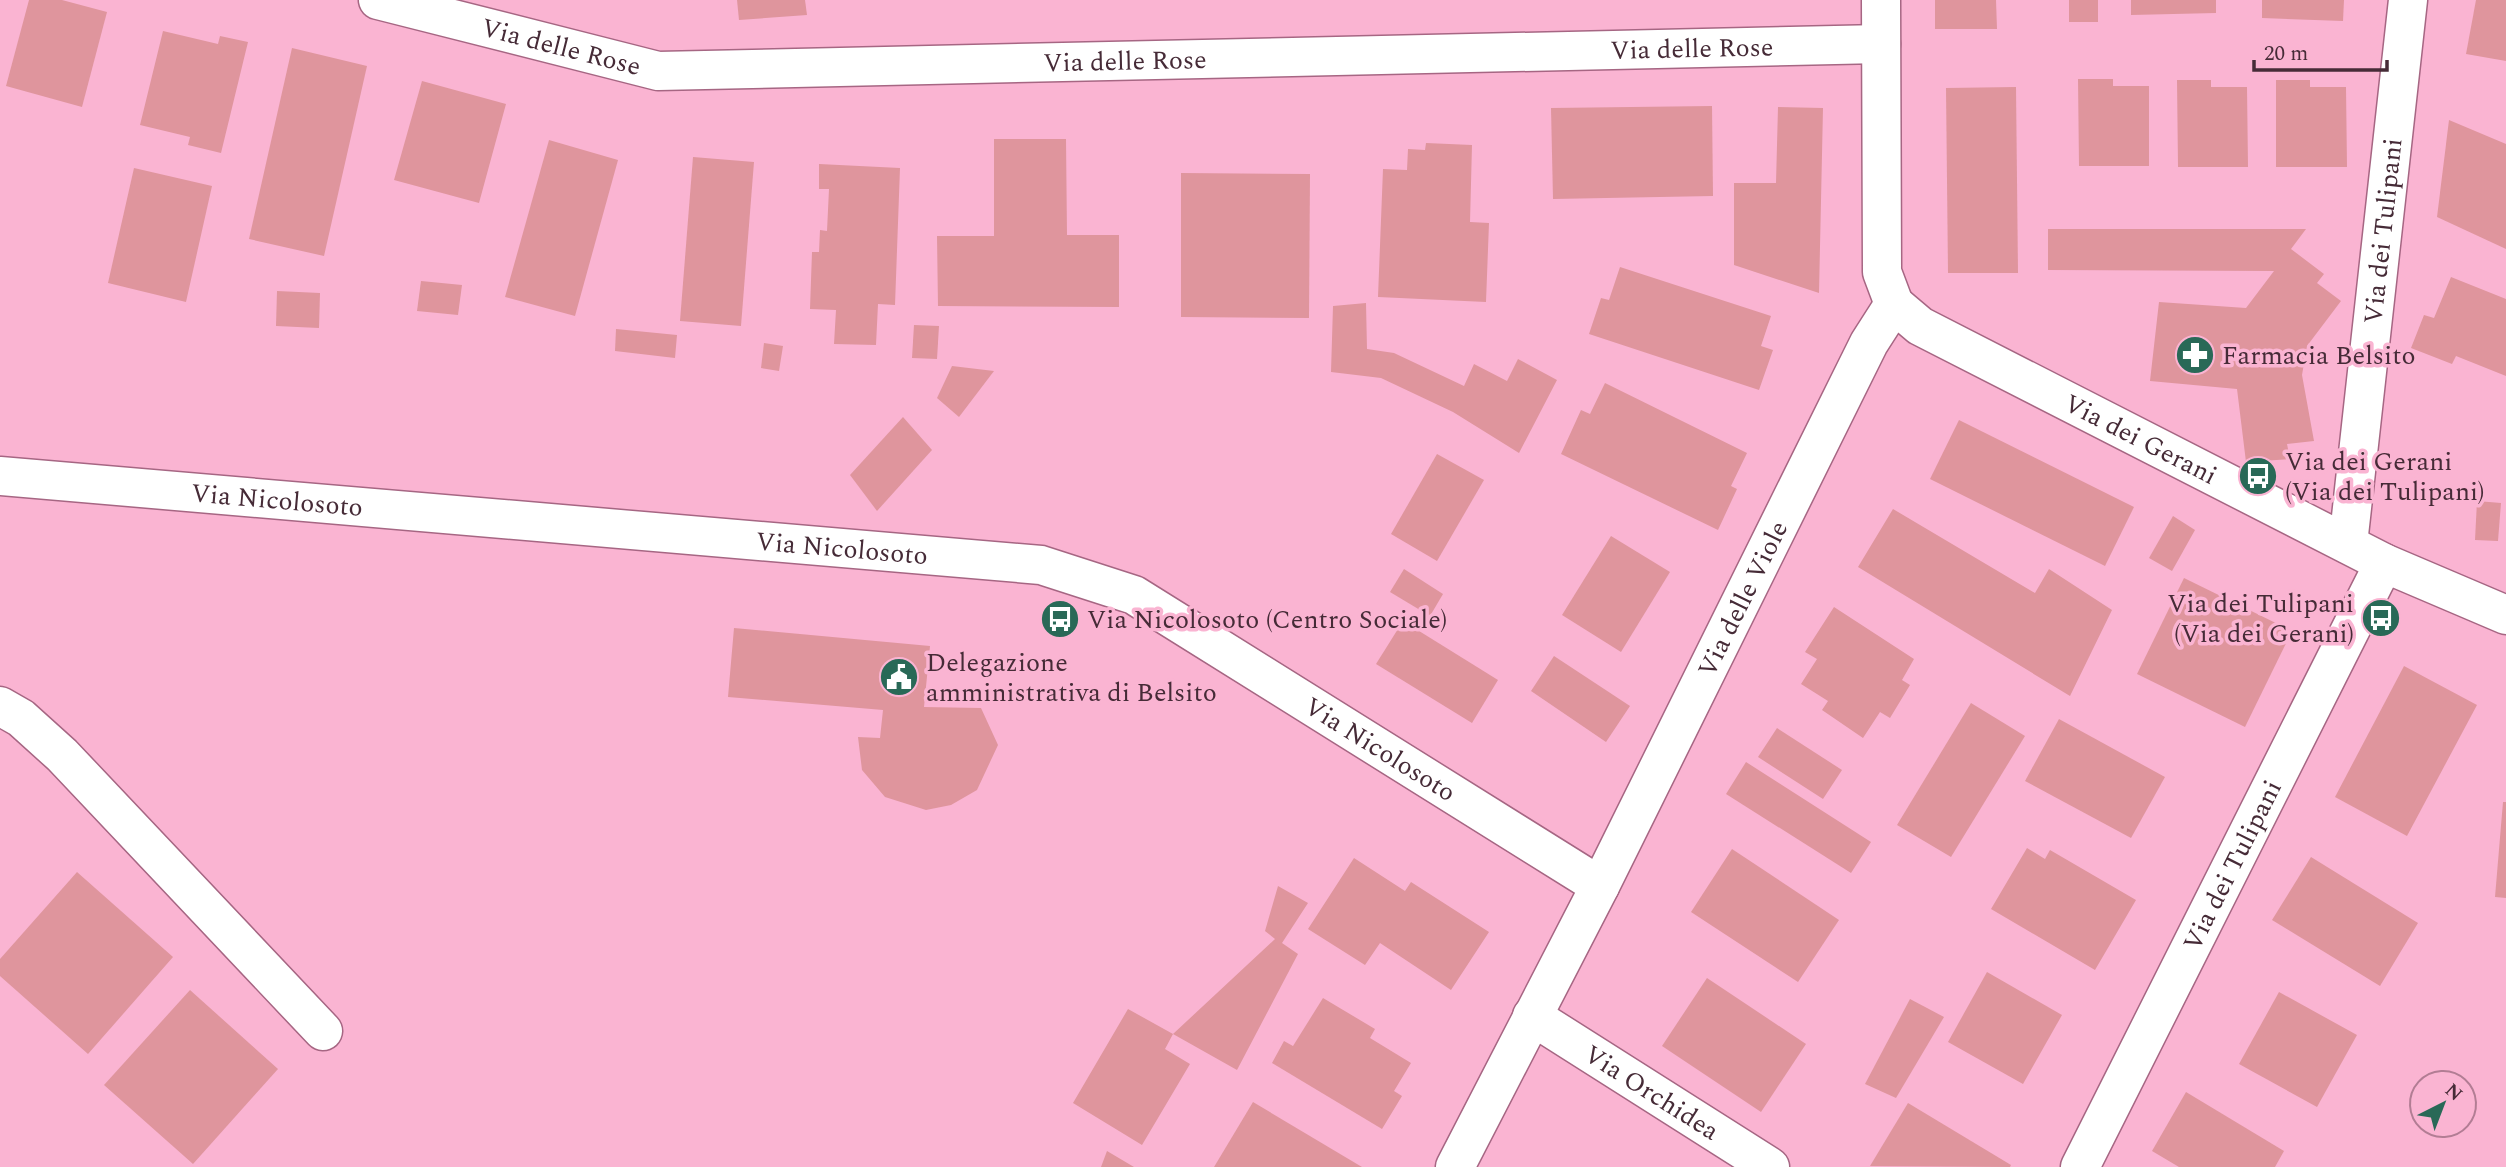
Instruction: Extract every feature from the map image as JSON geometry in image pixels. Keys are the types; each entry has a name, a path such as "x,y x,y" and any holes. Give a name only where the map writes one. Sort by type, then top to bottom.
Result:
{"street":[{"name":"Via delle Rose","path":"378,0 658,71 1881,44"},
{"path":"1881,0 1882,272 1894,304"},
{"name":"Via dei Tulipani","path":"2348,544 2407,0"},
{"name":"Via dei Gerani","path":"1894,304 1920,326 2384,563 2506,615"},
{"name":"Via delle Viole","path":"1455,1167 1600,886 1869,343 1894,304"},
{"name":"Via Nicolosoto","path":"0,476 1041,565 1134,596 1600,886"},
{"name":"Via dei Tulipani","path":"2080,1167 2384,563"},
{"path":"0,706 21,718 62,754 323,1031"},
{"name":"Via Orchidea","path":"1532,1016 1770,1167"}],"building":[{"path":"29,0 62,0 107,12 82,107 6,86"},
{"path":"737,0 805,0 807,15 739,20"},
{"path":"1935,0 1996,0 1997,29 1935,29"},
{"path":"2069,0 2098,0 2098,22 2069,22"},
{"path":"2131,0 2216,0 2216,13 2131,15"},
{"path":"2262,0 2344,0 2343,21 2262,18"},
{"path":"2476,0 2506,0 2506,61 2466,54"},
{"path":"163,31 218,44 220,36 248,42 221,153 188,145 190,137 140,125"},
{"path":"292,48 367,66 324,256 249,239"},
{"path":"2078,79 2113,79 2113,86 2149,86 2149,166 2079,166"},
{"path":"2177,80 2211,80 2211,87 2247,87 2248,167 2178,167"},
{"path":"2276,80 2310,80 2310,87 2346,87 2347,167 2276,167"},
{"path":"422,81 506,104 479,203 394,180"},
{"path":"2016,87 2018,273 1948,273 1946,88"},
{"path":"1712,106 1713,196 1553,199 1551,108"},
{"path":"1778,107 1823,108 1819,293 1734,265 1734,183 1776,183"},
{"path":"2449,120 2506,144 2506,249 2437,217"},
{"path":"994,139 1066,139 1067,235 1119,235 1119,307 938,306 937,236 994,236"},
{"path":"549,140 618,160 575,316 505,297"},
{"path":"1426,143 1472,145 1470,222 1489,223 1486,302 1378,297 1383,169 1407,170 1408,149 1425,150"},
{"path":"693,157 754,162 741,326 680,321"},
{"path":"819,164 900,168 895,305 878,304 876,345 834,344 836,310 810,309 812,252 819,252 820,230 827,231 829,189 819,189"},
{"path":"134,168 212,186 186,302 108,283"},
{"path":"1181,173 1310,174 1309,318 1181,317"},
{"path":"2048,229 2306,229 2291,249 2324,274 2317,283 2341,301 2307,346 2302,375 2314,441 2287,444 2290,459 2246,462 2237,389 2150,381 2159,302 2246,308 2274,271 2048,270"},
{"path":"1620,267 1771,316 1761,346 1773,350 1759,390 1589,334 1601,298 1609,300"},
{"path":"2451,277 2506,299 2506,376 2456,356 2452,364 2411,348 2424,315 2434,318"},
{"path":"421,281 462,285 458,315 417,311"},
{"path":"277,291 320,293 319,328 276,326"},
{"path":"1366,303 1367,349 1394,353 1464,386 1474,364 1507,381 1518,359 1557,380 1519,453 1453,412 1381,378 1331,372 1333,306"},
{"path":"914,325 939,326 937,359 912,358"},
{"path":"616,329 677,335 675,358 615,351"},
{"path":"764,343 783,346 779,371 761,368"},
{"path":"952,366 994,371 959,417 937,398"},
{"path":"1605,383 1747,453 1731,486 1737,489 1718,530 1561,454 1581,410 1590,414"},
{"path":"903,417 932,450 877,511 850,475"},
{"path":"1959,420 2134,507 2105,566 1930,479"},
{"path":"1437,454 1484,480 1437,561 1391,534"},
{"path":"2477,501 2501,503 2498,541 2475,540"},
{"path":"1893,509 2035,593 2049,569 2112,610 2070,696 1858,567"},
{"path":"2173,516 2195,530 2172,571 2149,558"},
{"path":"1611,536 1670,572 1621,652 1562,615"},
{"path":"1404,569 1443,594 1430,616 1390,592"},
{"path":"2184,578 2292,631 2245,727 2137,674"},
{"path":"1834,607 1914,659 1902,680 1910,685 1890,718 1880,712 1863,738 1822,710 1828,701 1801,684 1817,659 1805,652"},
{"path":"1403,621 1498,680 1472,723 1376,664"},
{"path":"734,628 930,646 924,707 981,708 998,745 977,790 951,805 926,810 885,797 862,770 858,737 880,738 883,710 728,697"},
{"path":"1554,656 1630,706 1606,742 1531,691"},
{"path":"2404,666 2477,705 2407,836 2335,797"},
{"path":"1971,703 2025,736 1951,857 1897,825"},
{"path":"2059,719 2165,777 2131,838 2025,781"},
{"path":"1777,728 1842,770 1823,799 1758,757"},
{"path":"1746,762 1871,842 1851,873 1726,794"},
{"path":"2503,802 2506,802 2506,898 2495,897"},
{"path":"2027,848 2045,859 2050,850 2136,900 2095,970 1991,909"},
{"path":"1732,849 1839,920 1798,982 1691,912"},
{"path":"2311,857 2418,923 2380,986 2272,920"},
{"path":"1354,858 1405,891 1411,882 1489,932 1451,990 1380,943 1365,965 1308,929"},
{"path":"77,872 173,957 88,1054 0,976 0,959"},
{"path":"1278,886 1308,903 1282,943 1298,954 1237,1070 1173,1034 1275,939 1265,931"},
{"path":"1987,972 2062,1015 2023,1084 1948,1042"},
{"path":"1707,978 1806,1044 1761,1112 1662,1046"},
{"path":"190,990 278,1069 193,1164 104,1085"},
{"path":"2279,992 2357,1035 2317,1107 2239,1064"},
{"path":"1323,998 1375,1029 1370,1038 1411,1063 1394,1091 1402,1096 1382,1129 1272,1063 1284,1041 1293,1046"},
{"path":"1910,999 1944,1017 1896,1098 1865,1084"},
{"path":"1128,1009 1173,1034 1165,1049 1190,1064 1142,1145 1073,1103"},
{"path":"2186,1092 2284,1151 2275,1167 2179,1167 2152,1151"},
{"path":"1253,1102 1362,1167 1214,1167"},
{"path":"1908,1103 2011,1165 2010,1167 1870,1166"},
{"path":"1107,1151 1134,1167 1101,1167"}],"place":[{"name":"Farmacia Belsito","path":"2195,355"},
{"name":"Via dei Gerani (Via dei Tulipani)","path":"2258,476"},
{"name":"Via dei Tulipani (Via dei Gerani)","path":"2381,618"},
{"name":"Via Nicolosoto (Centro Sociale)","path":"1060,619"},
{"name":"Delegazione amministrativa di Belsito","path":"899,677"}]}
